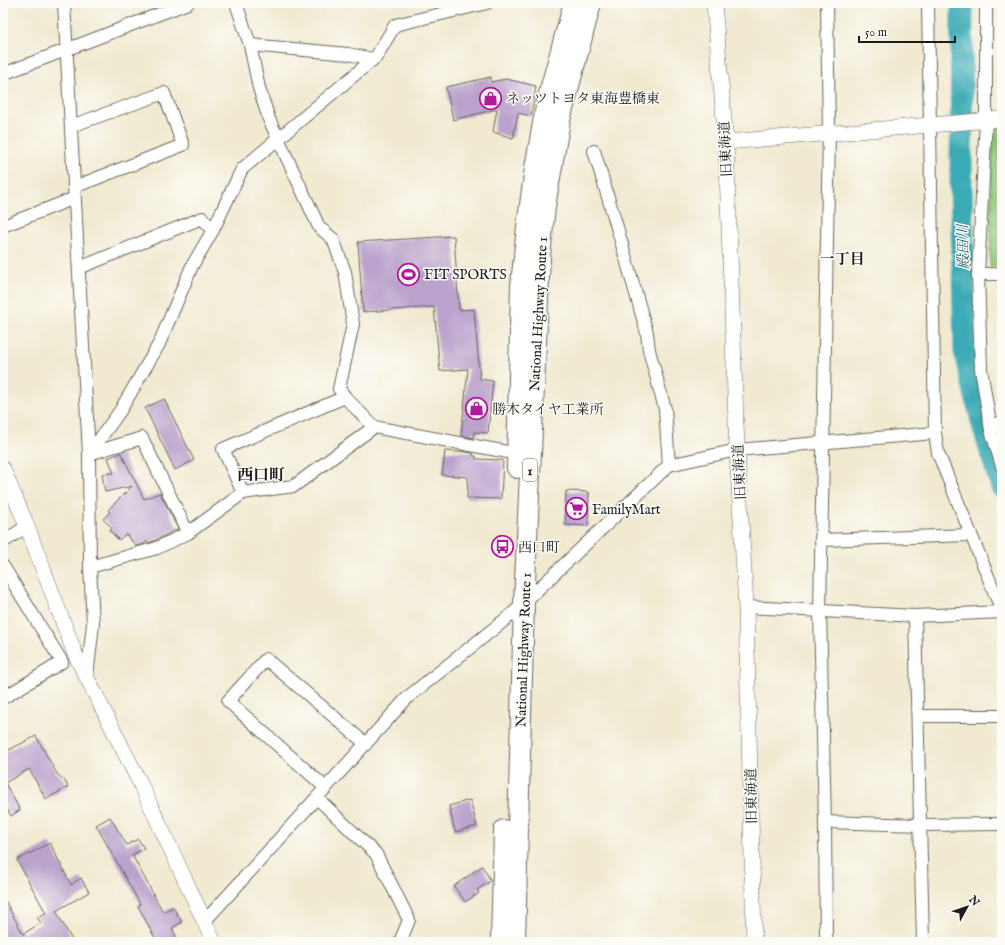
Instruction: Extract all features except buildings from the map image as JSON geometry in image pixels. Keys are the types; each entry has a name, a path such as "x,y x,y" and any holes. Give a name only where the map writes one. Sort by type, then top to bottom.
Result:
{"highway":[{"name":"National Highway Route 1","path":"515,942 518,454 521,285 535,168 547,100 574,3"},
{"name":"National Highway Route 1","path":"501,942 518,609 540,258 545,206 560,120 590,3"}],"street":[{"path":"64,3 89,454 90,567 93,624 87,677"},
{"path":"3,74 188,3"},
{"path":"236,3 250,45 259,88 277,139 319,227 333,240 345,272 353,324 339,389 374,426 518,454"},
{"path":"89,454 120,411 159,344 192,266 213,230 242,169 376,57 395,25 486,3"},
{"name":"旧東海道","path":"714,3 726,142 738,450 746,607 754,942"},
{"path":"826,942 820,611 829,133 827,3"},
{"path":"746,607 916,616 1002,611 938,453 935,433 934,125 928,3"},
{"path":"986,3 986,120 978,274 981,369 991,430 1002,466"},
{"path":"250,45 348,54 373,59"},
{"path":"3,226 75,192 183,145 164,93 71,126"},
{"path":"726,142 1002,119"},
{"path":"594,151 647,333 649,350 665,410 669,465"},
{"path":"79,268 202,218 213,230"},
{"path":"978,274 1002,274"},
{"path":"244,494 223,449 345,396"},
{"path":"991,430 1002,421"},
{"path":"90,567 157,548 188,533 244,494 294,486 374,426"},
{"path":"204,922 408,697 518,609 669,465 738,450 935,433"},
{"path":"89,454 142,438 188,533"},
{"path":"3,469 28,526 76,654 141,785 214,942"},
{"path":"3,542 28,526"},
{"path":"821,540 971,535"},
{"path":"3,566 62,662 3,698"},
{"path":"916,616 923,942"},
{"path":"326,788 228,701 266,659 366,744"},
{"path":"918,716 1002,716"},
{"path":"317,798 376,854 408,920 400,942"},
{"path":"825,822 1002,824"}],"green space":[{"path":"992,124 1002,124 1002,267 990,267"}],"waterway":[{"name":"殿田川","path":"962,3 961,185 965,351 984,429 1002,487"}],"place":[{"name":"ネッツトヨタ東海豊橋東","path":"491,98"},
{"name":"FIT SPORTS","path":"408,274"},
{"name":"勝木タイヤ工業所","path":"477,409"},
{"name":"FamilyMart","path":"577,509"},
{"name":"西口町","path":"502,547"}],"district":[{"name":"一丁目","path":"842,259"},
{"name":"西口町","path":"261,474"}]}
